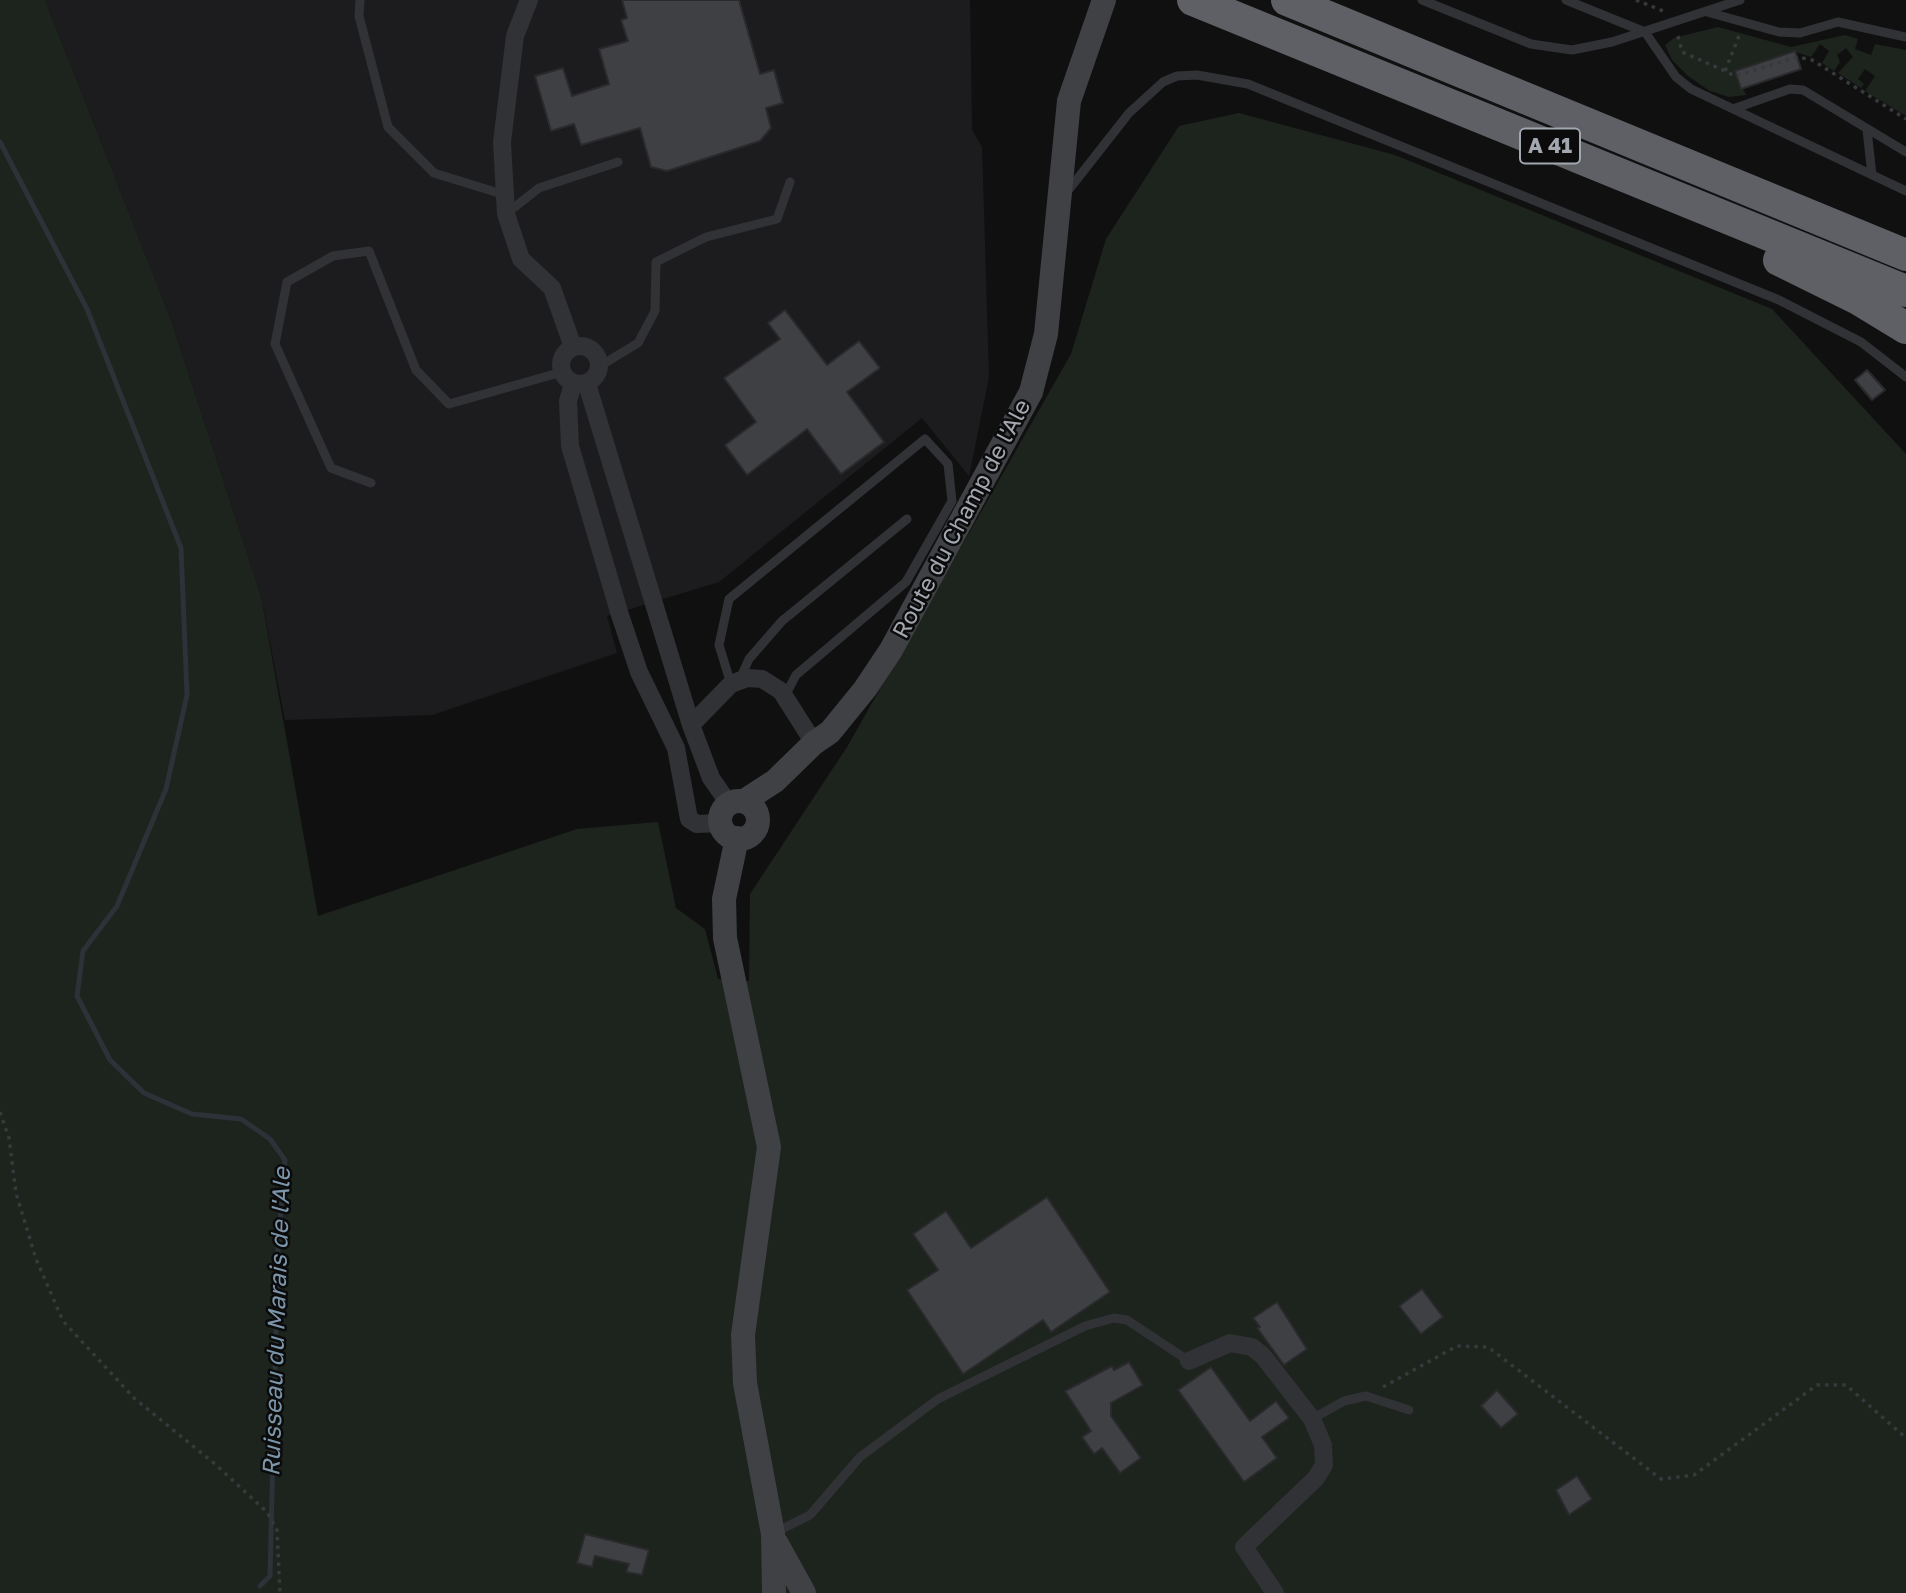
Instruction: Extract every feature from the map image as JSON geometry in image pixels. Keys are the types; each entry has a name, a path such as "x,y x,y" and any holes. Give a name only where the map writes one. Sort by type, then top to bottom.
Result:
{"highway":[{"name":"A 41","path":"1193,0 1906,292"},
{"name":"A 41","path":"1287,0 1906,255"},
{"path":"1497,125 1848,294 1906,328"}],"street":[{"path":"529,0 515,36 502,142 506,214 521,259 552,288 573,347"},
{"name":"Route du Champ de l'Ale","path":"738,817 827,743 822,737 857,701 891,650 1031,392 1046,334 1069,101 1103,3"},
{"path":"574,380 598,374 600,366 595,353 585,347 573,347 562,358 574,380 710,778 738,817 724,898 725,938 769,1147 743,1335 745,1383 773,1534 792,1590"},
{"path":"574,380 568,401 570,446 639,672 676,748 689,819 697,824 738,817"},
{"path":"691,724 735,682 754,678 770,681 822,737"},
{"path":"1189,1361 1230,1343 1252,1347 1263,1356 1312,1419 1323,1445 1324,1465 1316,1478 1244,1547 1275,1593"}],"lane":[{"path":"360,0 359,16 388,127 434,173 505,195"},
{"path":"1422,0 1531,44 1557,50 1587,48 1740,0"},
{"path":"1566,0 1645,32 1676,77 1691,89 1906,191"},
{"path":"1706,12 1779,32 1800,33 1838,22 1906,37"},
{"path":"1057,205 1129,113 1163,82 1177,76 1197,75 1248,84 1779,300 1861,342 1906,377"},
{"path":"1733,109 1790,89 1803,90 1906,152"},
{"path":"1867,130 1872,175"},
{"path":"506,214 539,188 618,162"},
{"path":"600,366 638,343 655,311 656,262 706,237 777,219 790,183"},
{"path":"371,483 331,468 275,344 287,282 333,256 369,251 416,370 449,404 574,380"},
{"path":"735,682 719,645 729,599 925,439 948,464 951,501 906,582 796,675 785,697"},
{"path":"735,682 749,659 782,621 907,519"},
{"path":"773,1534 810,1515 860,1457 938,1399 1085,1326 1114,1318 1127,1320 1189,1361"},
{"path":"1312,1419 1344,1401 1366,1396 1409,1410"}],"path":[{"path":"1636,0 1670,13"},
{"path":"1678,36 1682,52 1725,71"},
{"path":"0,1112 9,1138 16,1193 36,1259 63,1321 134,1398 215,1464 267,1512 277,1530 280,1593"},
{"path":"1366,1396 1427,1360 1457,1346 1488,1347 1661,1479 1694,1475 1817,1385 1846,1385 1906,1438"}],"shaded area":[{"path":"0,0 45,0 170,317 261,596 318,916 577,829 658,822 676,908 705,929 718,979 749,981 750,894 847,747 1071,354 1106,239 1179,126 1239,113 1395,155 1772,309 1906,454 1906,1593 0,1593"},
{"path":"45,0 970,0 972,130 982,147 989,377 969,476 922,418 719,582 607,616 617,653 432,715 285,720 261,596 170,317"},
{"path":"1718,27 1791,47 1845,35 1858,39 1855,49 1871,55 1875,44 1906,50 1906,116 1865,91 1875,76 1865,69 1858,79 1864,84 1861,88 1838,73 1853,57 1846,48 1837,55 1840,62 1834,71 1822,63 1829,51 1820,44 1811,57 1796,52 1735,73 1746,95 1729,97 1710,91 1688,76 1672,60 1665,45 1674,38"}],"building":[{"path":"622,0 739,0 760,74 774,70 783,103 766,108 771,128 760,141 667,171 651,167 640,128 581,145 574,124 551,131 535,76 563,68 572,96 609,84 599,49 628,41 621,20 627,18"},
{"path":"1795,51 1801,69 1741,89 1735,71"},
{"path":"785,310 827,365 859,341 880,368 847,392 884,442 841,474 807,429 747,475 725,445 756,422 724,378 780,339 768,323"},
{"path":"1867,370 1885,390 1872,400 1855,380"},
{"path":"1047,1197 1110,1292 1051,1332 1043,1320 963,1374 907,1290 938,1270 913,1234 946,1211 971,1248"},
{"path":"1422,1289 1443,1317 1421,1334 1399,1306"},
{"path":"1277,1302 1307,1349 1284,1365 1257,1328 1260,1327 1253,1318"},
{"path":"1129,1362 1143,1385 1111,1403 1111,1416 1141,1458 1120,1473 1102,1448 1094,1454 1082,1437 1091,1431 1065,1391 1112,1366 1114,1370"},
{"path":"1211,1367 1250,1421 1276,1401 1289,1418 1262,1437 1277,1458 1244,1482 1178,1390"},
{"path":"1497,1390 1518,1414 1501,1428 1481,1406"},
{"path":"1577,1476 1592,1499 1569,1515 1556,1490"},
{"path":"585,1534 649,1550 642,1575 626,1572 629,1564 595,1556 592,1567 577,1563"}],"waterway":[{"name":"Ruisseau du Marais de l'Ale","path":"0,142 87,309 181,548 187,695 166,789 117,906 83,951 77,996 110,1060 144,1093 192,1114 241,1119 270,1139 285,1160 278,1248 270,1576 260,1586"}]}
